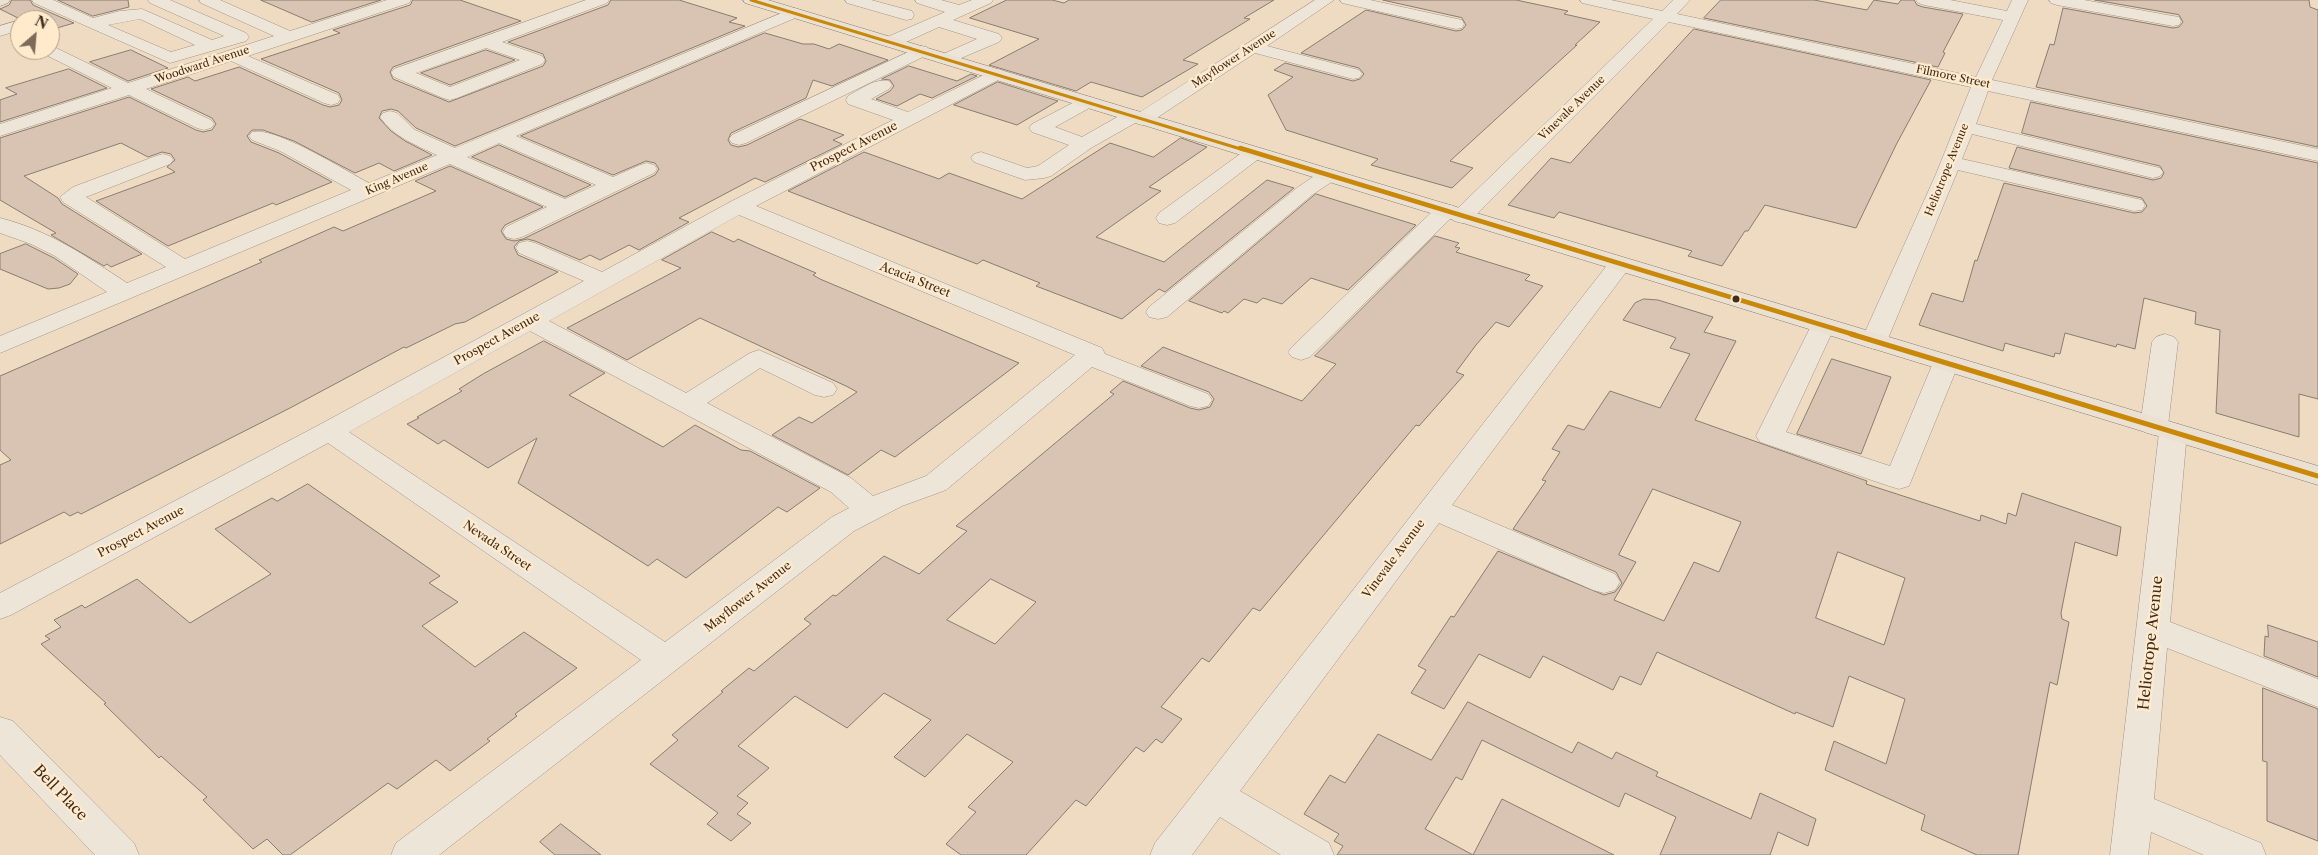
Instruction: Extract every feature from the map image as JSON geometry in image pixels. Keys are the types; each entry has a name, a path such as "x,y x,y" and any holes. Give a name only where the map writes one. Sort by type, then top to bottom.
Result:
{"main road":[{"path":"751,0 783,6 921,52 2318,476"}],"street":[{"path":"207,0 290,37"},
{"name":"Woodward Avenue","path":"0,130 207,63 228,48 290,37 403,0"},
{"path":"486,42 536,60 450,94 400,73 601,0"},
{"path":"853,0 906,16"},
{"path":"923,0 961,11"},
{"path":"891,42 985,0"},
{"name":"Filmore Street","path":"1588,0 2318,155"},
{"name":"Vinevale Avenue","path":"1301,352 1667,17 1682,0"},
{"path":"1924,0 2016,8"},
{"path":"2057,0 2173,21"},
{"path":"33,1 170,58 228,48 240,37 158,1 142,14"},
{"path":"33,1 43,10"},
{"name":"King Avenue","path":"0,345 499,136 783,6"},
{"path":"1332,7 1368,21"},
{"path":"1332,7 1456,24"},
{"name":"Mayflower Avenue","path":"981,158 1025,174 1044,172 1084,144 1137,117 1252,47 1332,7"},
{"name":"Heliotrope Avenue","path":"1874,341 1951,162 1982,83 2016,8"},
{"path":"92,24 120,16 142,14 228,48 331,98"},
{"path":"909,119 855,100 943,58 993,38 938,21"},
{"path":"1252,47 1353,74"},
{"path":"739,139 921,52"},
{"path":"186,54 207,63"},
{"path":"60,55 204,124"},
{"name":"Prospect Avenue","path":"0,607 329,431 738,207 996,74"},
{"path":"1084,144 1039,128 1086,102"},
{"path":"390,117 408,134 565,207"},
{"path":"1965,127 2153,172"},
{"path":"259,136 287,146 368,191"},
{"path":"499,136 613,185"},
{"path":"1167,218 1254,153"},
{"path":"163,160 80,191 71,197 183,268"},
{"path":"1951,162 2134,205"},
{"path":"603,281 520,240 565,207 647,168"},
{"path":"1158,312 1305,192 1329,175"},
{"name":"Acacia Street","path":"738,207 1200,400"},
{"path":"0,225 39,238 63,251 125,293"},
{"name":"Vinevale Avenue","path":"1169,855 1620,264"},
{"path":"530,321 841,485 870,510"},
{"path":"1823,326 1770,436 1899,479 1946,363"},
{"name":"Heliotrope Avenue","path":"2129,855 2152,629 2164,429 2165,342"},
{"name":"Mayflower Avenue","path":"410,855 843,524 892,499 936,483 1090,355"},
{"path":"687,404 759,358 824,389"},
{"name":"Nevada Street","path":"329,431 666,660"},
{"path":"1433,509 1604,582"},
{"path":"2152,629 2318,693"},
{"name":"Bell Place","path":"0,731 120,855"},
{"path":"1214,795 1316,855"},
{"path":"2134,808 2247,855"}],"building":[{"path":"12,0 30,0 33,5 44,10 10,10 10,14 0,9 9,5"},
{"path":"58,0 128,0 129,7 93,16"},
{"path":"261,0 381,0 312,22"},
{"path":"413,0 460,0 521,21 393,67 390,72 393,79 449,102 543,66 546,61 543,54 508,42 608,5 611,0 679,0 737,18 729,22 745,26 455,146 416,128 398,111 391,109 382,111 379,118 391,131 405,141 432,155 394,171 379,163 355,173 294,141 263,130 252,130 247,136 251,142 279,153 332,182 276,205 273,203 168,246 96,201 175,172 167,167 175,160 171,154 162,152 148,157 121,143 24,176 58,198 62,204 142,254 111,267 107,264 104,266 51,235 56,233 0,200 0,138 129,97 196,130 203,132 212,130 216,124 212,118 151,89 188,77 195,81 239,67 323,105 330,107 339,105 342,100 339,93 261,59 340,33 333,30 410,5"},
{"path":"1007,0 1052,0 1064,3 1069,0 1274,0 1244,18 1250,19 1183,60 1198,64 1142,97 1091,82 1076,91 989,65 1039,39 970,18"},
{"path":"1383,0 1516,0 1568,11 1564,14 1600,22 1450,161 1473,168 1452,188 1371,165 1378,159 1286,130 1268,95 1293,77 1274,70 1285,63 1353,81 1360,79 1364,74 1359,68 1301,53 1366,10 1456,31 1462,30 1466,25 1462,18"},
{"path":"1721,0 1814,0 1867,10 1874,0 1898,4 1901,0 1914,0 1917,5 1923,7 1963,14 1943,52 1945,53 1938,67 1704,18"},
{"path":"2095,0 2309,0 2310,7 2318,10 2318,147 2036,87 2050,44 2054,45 2063,8 2173,28 2179,27 2183,22 2179,15"},
{"path":"60,17 74,23 60,27"},
{"path":"1694,29 1931,80 1896,145 1856,228 1765,205 1722,266 1688,256 1692,251 1559,212 1554,218 1508,205 1551,158 1570,163"},
{"path":"765,33 829,49 839,44 888,60 832,86 813,80 806,98 731,133 728,140 731,145 738,147 747,145 800,119 844,135 833,140 842,144 765,182 755,178 679,218 689,222 639,250 629,245 600,260 590,255 580,260 535,241 527,239 519,241 514,247 518,255 558,272 465,322 455,324 406,348 404,347 290,408 81,514 78,512 70,516 64,512 0,544 0,465 11,460 0,450 0,376 262,262 259,260 334,227 343,231 436,191 415,181 450,166 543,207 505,225 501,231 506,239 514,241 523,239 655,175 659,169 655,163 646,161 613,175 521,136"},
{"path":"131,50 168,68 128,81 90,62"},
{"path":"486,50 515,60 450,85 421,73"},
{"path":"909,66 957,81 971,74 977,76 932,98 920,94 897,106 876,99 890,91 894,86 890,80 882,79"},
{"path":"69,69 107,88 0,122 0,100 17,94 6,88"},
{"path":"998,82 1058,101 1017,125 954,105"},
{"path":"2031,102 2318,163 2318,399 2299,394 2299,437 2216,413 2220,330 2195,324 2196,312 2144,298 2135,349 2117,344 2116,347 2065,333 2060,354 2055,353 2054,357 2005,343 2003,351 1919,325 1932,293 1963,302 1975,260 1977,261 2004,183 2134,213 2142,212 2147,206 2142,198 2009,168 2017,147 2153,180 2161,178 2164,173 2160,166 2022,133"},
{"path":"1181,138 1207,147 1149,187 1161,191 1096,237 1164,262 1267,180 1294,188 1165,292 1159,289 1122,319 1036,286 1040,283 983,260 977,264 788,191 864,152 939,179 949,173 1022,199 1110,143 1153,157"},
{"path":"499,145 591,185 565,197 472,157"},
{"path":"1316,194 1416,225 1348,290 1311,278 1282,304 1263,298 1257,303 1244,299 1228,313 1224,311 1222,313 1189,301"},
{"path":"712,232 734,242 738,239 816,273 813,275 820,279 1019,363 895,457 881,450 848,475 772,435 799,417 812,423 857,392 848,387 700,318 627,360 567,328 681,268 662,260"},
{"path":"1435,236 1459,243 1455,247 1460,248 1456,252 1530,275 1525,280 1543,286 1509,327 1496,322 1456,372 1464,375 1419,426 1416,425 1260,611 1253,608 1209,662 1202,658 1161,707 1182,719 1162,743 1156,739 1144,752 1136,747 1086,806 1076,800 1026,855 961,855 946,844 976,812 968,807 1013,762 967,734 925,777 894,757 931,720 884,693 847,728 795,696 738,746 769,768 737,796 748,803 737,814 751,823 731,841 707,824 718,813 650,764 678,740 672,735 723,692 721,691 749,668 754,671 811,624 804,619 833,595 836,596 884,556 919,574 967,531 956,526 1114,394 1110,392 1123,381 1190,408 1199,410 1210,407 1214,399 1209,392 1141,366 1163,347 1302,401 1336,364 1315,356","holes":["991,579 1036,602 995,644 947,620"]},
{"path":"26,244 54,258 78,274 70,284 48,289 0,269 0,254"},
{"path":"1644,299 1658,300 1713,317 1704,332 1736,341 1695,420 1867,481 1866,484 1980,521 1981,515 2006,524 2008,513 2016,516 2022,493 2121,527 2117,556 2075,542 2061,613 2062,619 2069,622 2057,685 2050,682 2018,855 1977,855 1921,830 1925,815 1825,770 1834,741 1886,764 1905,699 1849,676 1833,727 1796,712 1795,714 1657,652 1641,685 1620,676 1613,690 1543,656 1530,678 1479,654 1444,709 1411,693 1426,670 1418,666 1451,616 1454,617 1498,551 1604,595 1615,592 1622,583 1616,572 1513,529 1546,481 1542,480 1560,452 1552,449 1568,425 1584,430 1610,391 1660,408 1690,354 1670,348 1676,338 1623,320 1635,303","holes":["1653,489 1741,522 1719,572 1694,562 1664,621 1614,600 1636,562 1619,555","1838,552 1905,578 1884,645 1816,618"]},
{"path":"544,341 605,373 569,395 663,447 695,425 741,450 750,451 820,488 787,512 778,507 686,578 657,559 648,566 518,483 537,438 488,468 444,440 438,444 407,424 462,391 459,389 483,374"},
{"path":"1832,359 1891,377 1861,454 1797,434"},
{"path":"308,484 440,576 429,583 458,602 422,626 475,667 524,632 577,668 515,714 517,716 487,739 490,741 450,771 436,760 397,789 388,783 290,855 283,855 267,839 253,849 203,800 207,797 161,756 159,758 104,704 106,703 41,644 50,639 45,636 61,627 54,620 82,605 85,608 137,579 190,623 271,574 215,529 272,498 277,501"},
{"path":"2268,625 2318,642 2318,677 2264,656 2265,636 2268,637"},
{"path":"2263,688 2318,709 2318,841 2267,821 2267,762 2263,761"},
{"path":"1468,702 1572,753 1578,742 1612,759 1616,752 1658,772 1656,776 1751,819 1760,793 1816,819 1808,846 1778,832 1770,855 1660,855 1676,817 1625,793 1619,807 1482,740 1462,780 1456,777 1425,829 1473,855 1337,855 1343,846 1334,841 1339,834 1304,814 1330,775 1345,783 1378,734 1431,760"},
{"path":"1502,799 1614,855 1473,855"},
{"path":"561,824 601,855 555,855 540,842"}],"transit line":[{"path":"751,0 2318,476"}]}
